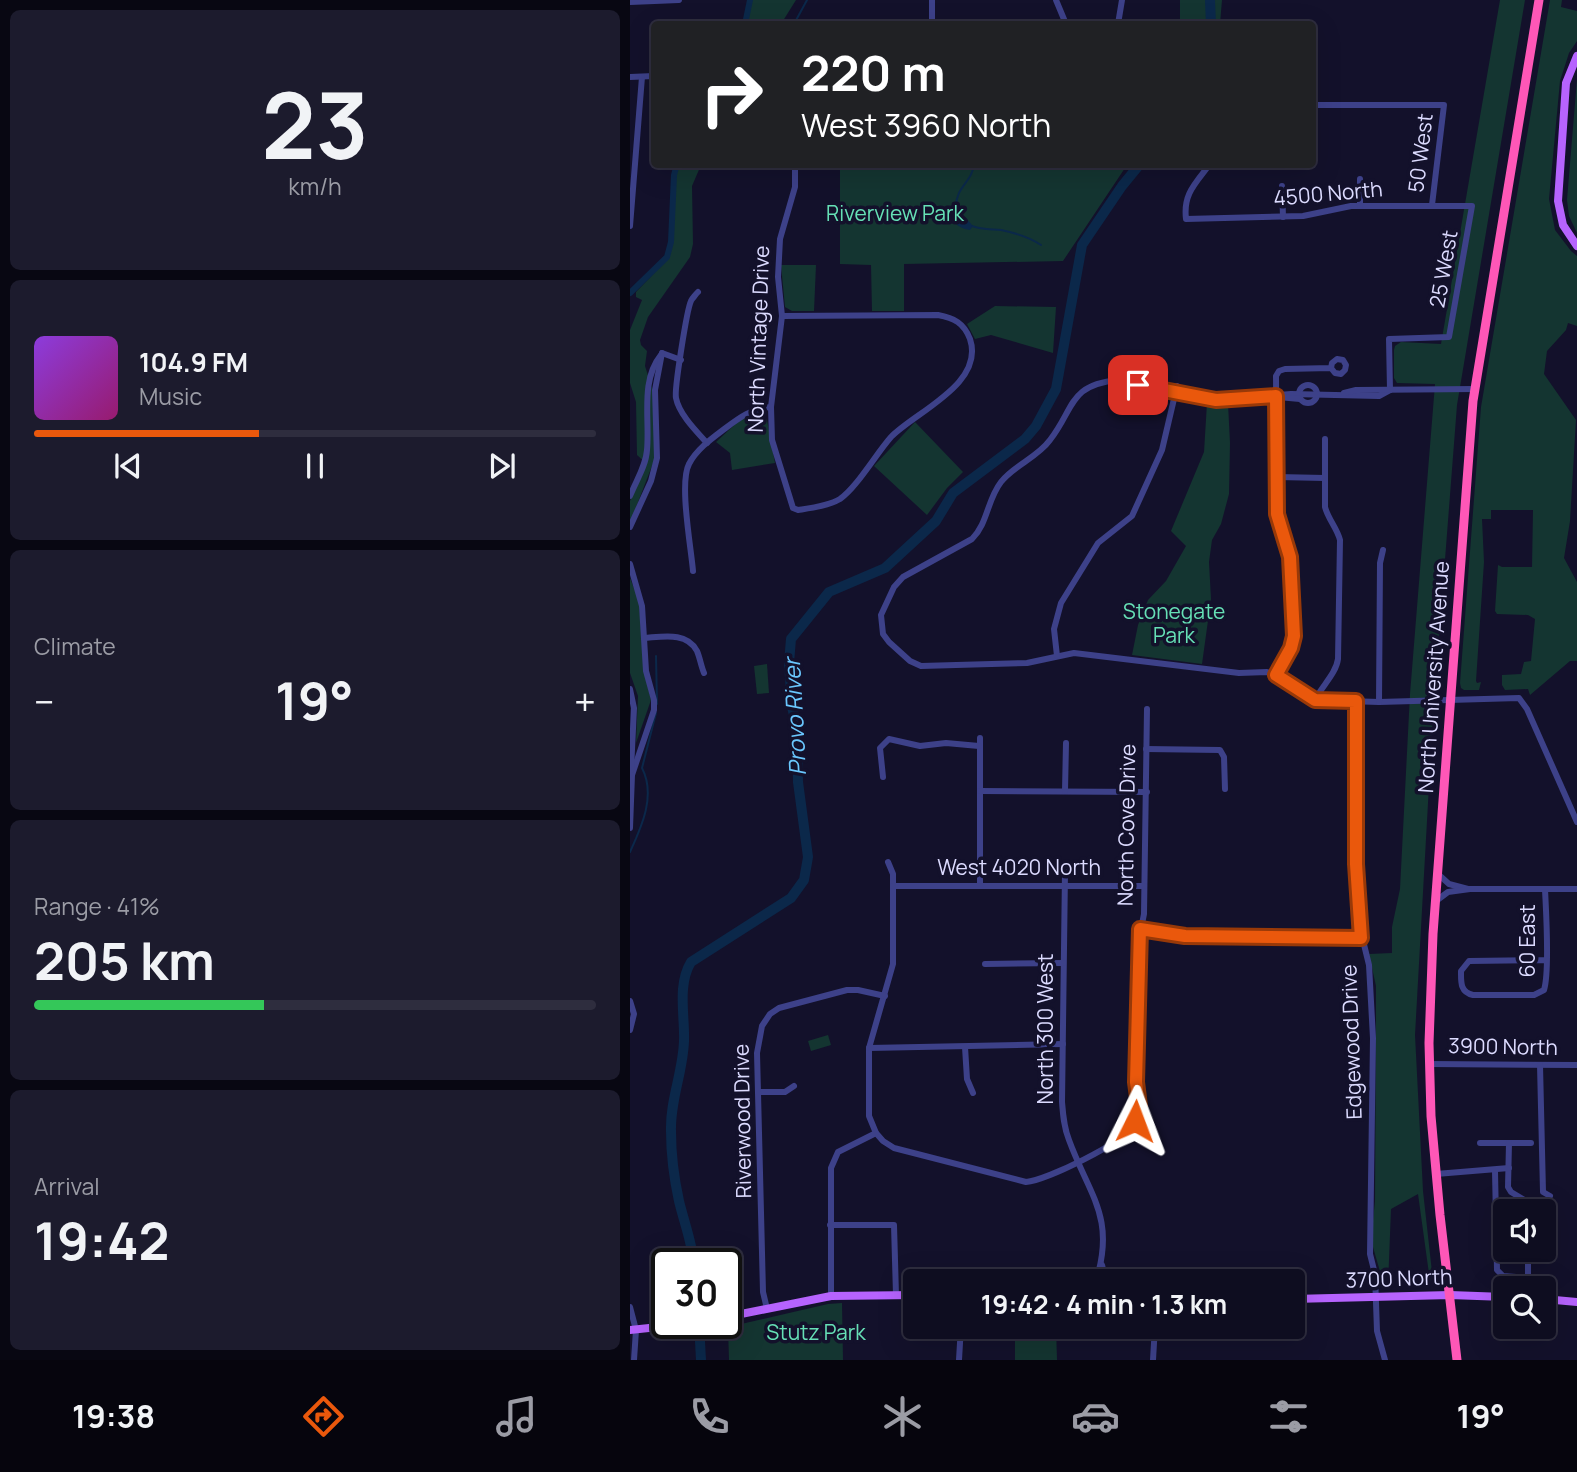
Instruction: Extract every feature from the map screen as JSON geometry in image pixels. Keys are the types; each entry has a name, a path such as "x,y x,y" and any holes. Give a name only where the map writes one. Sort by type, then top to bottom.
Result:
{"highway":[{"name":"North University Avenue","path":"1457,1360 1436,1174 1429,1063 1430,980 1467,466 1475,389 1539,0"}],"main road":[{"path":"1577,56 1566,83 1558,201 1563,225 1577,246"},
{"name":"3700 North","path":"1305,1298 1450,1294 1493,1296"},
{"path":"742,1313 831,1296 903,1295"},
{"path":"1556,1300 1577,1302"},
{"path":"633,1330 651,1328"}],"street":[{"path":"630,2 679,0"},
{"path":"932,0 932,21"},
{"path":"1056,0 1065,21"},
{"path":"1118,21 1122,0"},
{"path":"630,77 651,76"},
{"path":"630,226 642,77"},
{"name":"50 West","path":"1316,105 1444,105 1432,205"},
{"name":"North Vintage Drive","path":"782,316 938,315 961,323 972,345 971,359 948,395 892,437 841,498 798,510 793,508 772,440 771,407 782,316 778,276 779,247 795,187 795,168"},
{"name":"4500 North","path":"1207,168 1184,203 1186,219 1283,217 1360,206 1472,206"},
{"path":"1360,179 1360,206"},
{"path":"1282,186 1283,217"},
{"name":"25 West","path":"1390,390 1390,338 1449,337 1472,206"},
{"path":"698,292 691,300 676,381 676,398 681,411 707,443"},
{"path":"662,353 681,360"},
{"path":"630,496 646,459 648,381 654,363 662,353"},
{"path":"630,527 651,481 657,458 655,390 662,353"},
{"path":"1276,675 1291,648 1294,636 1292,566 1277,514 1276,376 1279,370 1331,368"},
{"path":"1300,397 1216,400 1177,389 1118,380 1089,387 1077,395 1050,441 1002,481 979,532 972,539 903,577 894,587 881,615 883,634 910,661 921,666 1039,662 1073,653 1238,673 1267,672 1315,700 1379,702 1519,698 1527,709 1577,822"},
{"path":"1303,385 1313,385 1317,394 1313,403 1303,403 1300,389 1303,385"},
{"path":"1057,656 1054,628 1061,603 1098,543 1132,516 1162,450 1177,389"},
{"path":"1317,394 1342,394 1356,390 1475,389"},
{"path":"694,571 685,474 692,458 749,411 771,407"},
{"path":"1315,700 1320,688 1336,668 1338,659 1340,540 1339,533 1327,516 1325,439"},
{"path":"1277,477 1325,478"},
{"path":"1379,702 1380,563 1383,550"},
{"path":"630,564 642,606 646,671 654,700 654,710 632,775"},
{"path":"644,638 676,637 689,641 698,654 704,673"},
{"path":"630,689 634,708 630,828"},
{"name":"Edgewood Drive","path":"1356,701 1356,864 1361,938 1369,965 1371,990 1373,1150 1369,1231 1376,1298"},
{"name":"North Cove Drive","path":"876,1133 894,1148 1020,1182 1034,1181 1078,1161 1120,1140 1132,1127 1138,1114 1136,1082 1140,929 1144,914 1147,709"},
{"path":"980,737 980,886"},
{"path":"883,777 880,748 889,739 920,746 946,743 979,746"},
{"path":"1065,791 1066,743"},
{"path":"1146,749 1220,750 1224,757 1225,789"},
{"path":"980,791 1147,792"},
{"path":"831,1296 830,1183 834,1159 838,1152 876,1133 869,1116 869,1048 893,964 893,871 888,862"},
{"name":"North 300 West","path":"1065,872 1063,1115 1068,1138 1094,1195 1101,1218 1103,1269"},
{"path":"1437,872 1446,883 1470,889"},
{"name":"West 4020 North","path":"893,886 1144,886"},
{"path":"1435,903 1448,892 1470,889 1577,889"},
{"name":"60 East","path":"1545,889 1546,960 1546,985 1543,992 1534,995 1471,995 1462,988 1463,966 1472,960 1546,960"},
{"path":"1140,929 1185,936 1361,938"},
{"path":"985,964 1063,963"},
{"name":"Riverwood Drive","path":"767,1308 763,1292 758,1092 758,1039 765,1020 774,1011 786,1006 852,990 885,996"},
{"path":"630,1001 634,1014 630,1030"},
{"path":"869,1048 1063,1044"},
{"path":"965,1047 967,1079 973,1093"},
{"name":"3900 North","path":"1429,1063 1577,1065"},
{"path":"1540,1065 1544,1192 1550,1196"},
{"path":"758,1092 785,1092 794,1086"},
{"path":"1480,1143 1531,1143"},
{"path":"1509,1143 1507,1183 1509,1190 1524,1199"},
{"path":"1436,1174 1509,1168"},
{"path":"1495,1171 1497,1270 1503,1276"},
{"path":"830,1225 894,1225 896,1295"},
{"name":"North 300 West","path":"1100,1269 1102,1263"},
{"path":"1376,1298 1377,1331 1385,1360"},
{"path":"630,1307 634,1360"},
{"path":"959,1360 960,1339"},
{"path":"1153,1360 1154,1339"}],"green space":[{"path":"751,0 796,0 783,21 747,21"},
{"path":"1180,0 1222,0 1220,21 1180,21"},
{"path":"1500,0 1525,0 1457,405 1433,714 1415,1035 1423,1191 1433,1281 1430,1281 1418,1194 1391,1209 1388,1286 1383,1282 1371,1240 1375,1201 1376,986 1369,954 1392,953 1392,927 1400,889 1410,694 1435,384 1397,383 1394,378 1394,350 1401,342 1441,344"},
{"path":"1550,0 1562,0 1561,7 1577,11 1577,41 1569,53 1560,81 1549,199 1555,230 1577,256 1577,326 1568,323 1566,330 1547,351 1544,374 1576,420 1570,521 1564,558 1577,582 1577,661 1570,661 1530,695 1528,689 1505,690 1502,685 1502,675 1521,674 1524,662 1531,661 1535,619 1528,615 1497,614 1498,565 1532,567 1533,510 1491,510 1491,519 1482,519 1484,562 1476,681 1481,682 1479,690 1464,690 1460,683 1481,407"},
{"path":"1577,79 1577,233 1569,216 1567,200"},
{"path":"678,168 700,168 692,186 693,244 690,257 648,317 640,340 647,351 645,366 654,394 655,458 630,523 630,501 646,463 637,455 636,402 630,383 630,330 642,300 636,297 636,292 665,262 671,249 675,176"},
{"name":"Riverview Park","path":"840,168 1125,168 1063,261 904,264 904,311 872,311 871,265 840,264"},
{"path":"781,265 816,265 814,311 792,311 785,307"},
{"path":"995,306 1056,307 1053,353 991,335 975,339 967,324"},
{"name":"Stonegate Park","path":"1207,403 1228,403 1230,443 1229,494 1221,524 1212,540 1209,562 1211,599 1202,664 1132,655 1138,625 1148,600 1166,581 1186,546 1171,531 1204,452"},
{"path":"762,412 767,420 775,463 732,470 730,453 716,442 745,415"},
{"path":"915,422 963,472 927,515 874,466"},
{"path":"630,578 639,601 644,671 651,700 636,743 638,696 630,673"},
{"path":"767,664 769,693 757,694 754,666"},
{"path":"828,1035 831,1045 811,1051 808,1041"},
{"name":"Stutz Park","path":"842,1303 843,1360 729,1360 728,1339 742,1339 742,1324"},
{"path":"1015,1339 1056,1339 1057,1360 1015,1360"}],"water":[{"path":"954,205 973,226 970,230 961,227 953,219"}],"waterway":[{"path":"746,21 750,0"},
{"path":"796,21 807,0"},
{"name":"Provo River","path":"1210,0 1211,21"},
{"path":"630,293 667,257 671,242 676,168"},
{"path":"956,207 959,194 973,168"},
{"name":"Provo River","path":"691,1248 677,1192 671,1140 672,1108 683,1052 684,981 691,962 791,898 804,880 808,857 798,782 797,727 792,707 789,663 791,639 829,592 885,568 936,521 953,493 1025,439 1036,426 1056,389 1082,245 1137,168"},
{"path":"972,226 1012,232 1041,245"},
{"path":"656,656 657,704"},
{"path":"630,852 648,800 642,768 656,713"},
{"name":"Provo River","path":"700,1339 701,1360"}],"route":[{"path":"1135,1121 1139,1106 1136,1082 1140,929 1185,936 1361,938 1356,864 1356,701 1315,700 1276,675 1291,648 1294,636 1290,557 1277,514 1276,396 1216,400 1138,385"}]}
